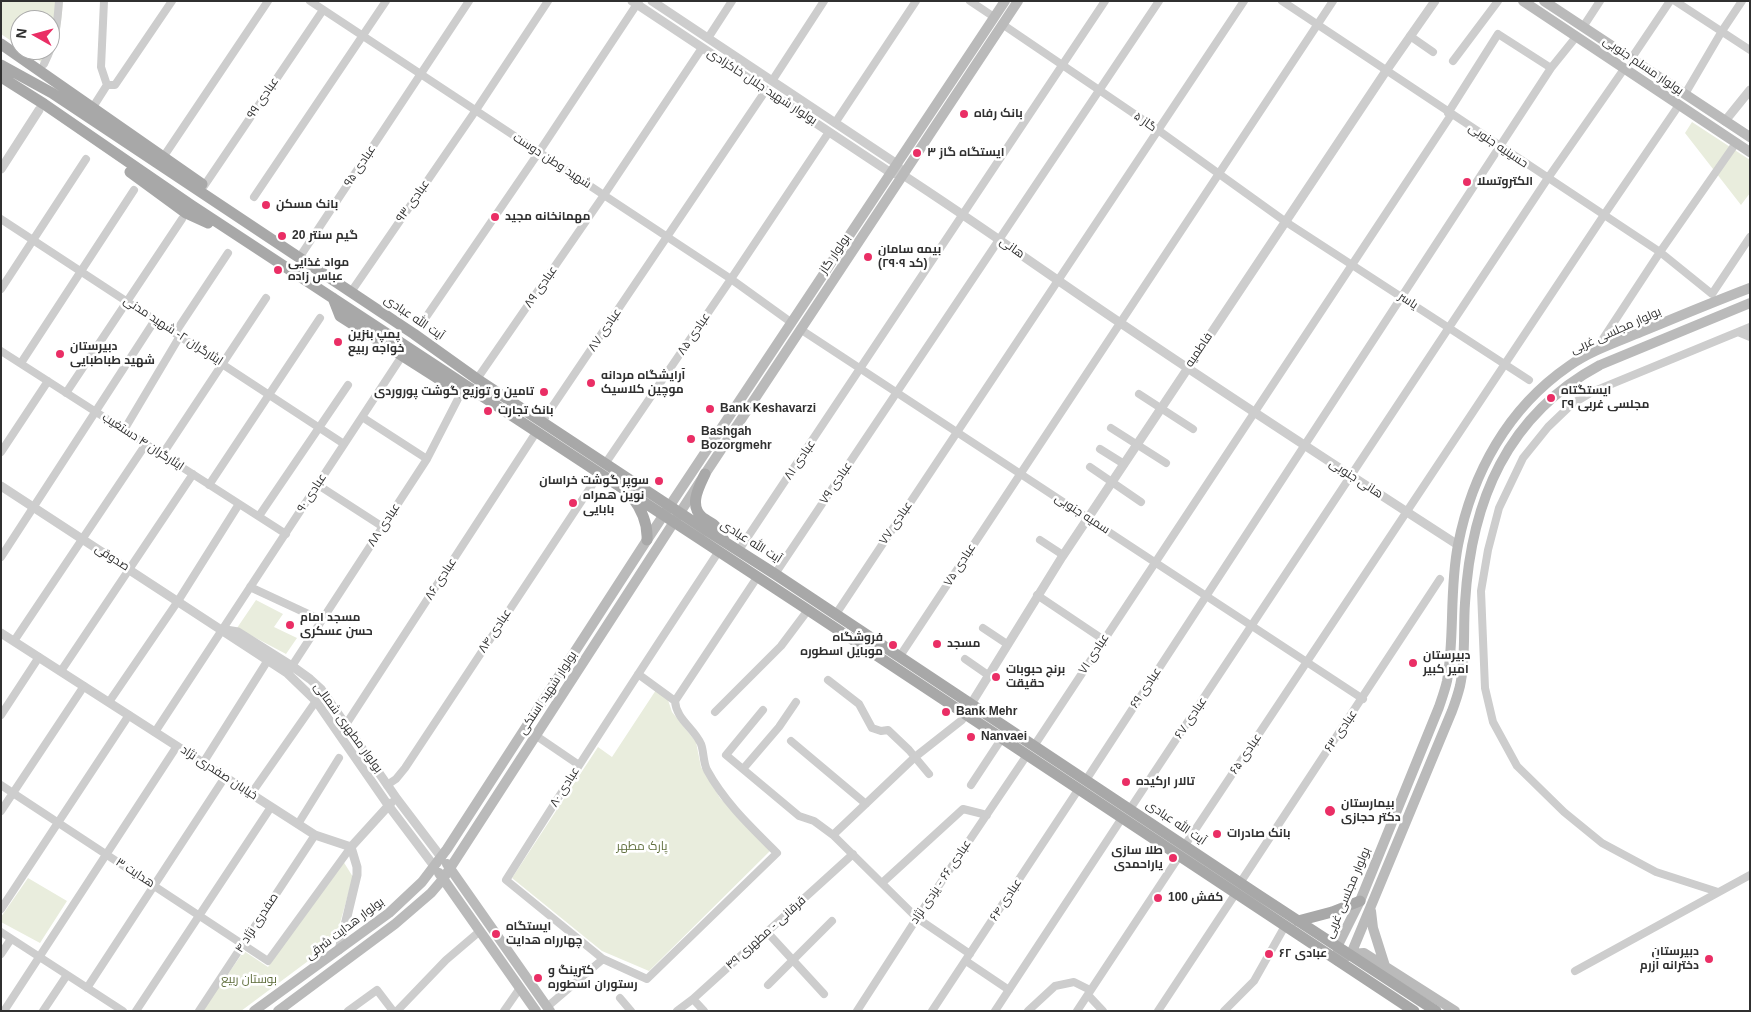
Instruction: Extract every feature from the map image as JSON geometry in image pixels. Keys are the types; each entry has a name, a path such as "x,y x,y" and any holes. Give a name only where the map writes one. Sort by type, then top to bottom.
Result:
{"main road":[{"name":"بولوار گاز","path":"672,514 705,474 903,175 998,21 1005,1"},
{"name":"بولوار گاز","path":"672,514 792,323 897,164 998,21 1018,1"},
{"name":"بولوار مسلم جنوبی","path":"1523,1 1750,152"},
{"name":"بولوار مسلم جنوبی","path":"1544,1 1750,137"},
{"path":"1,44 164,156 230,204 240,218"},
{"name":"آیت الله عبادی","path":"1,65 52,94 414,334 540,427"},
{"path":"1,77 42,107"},
{"path":"1,85 42,107"},
{"name":"آیت الله عبادی","path":"42,107 186,213 231,232 333,298 404,351 443,371 540,427 723,546 758,576 1078,790 1126,814 1182,850 1238,888 1286,926 1414,1011"},
{"name":"بولوار مجلسی غربی","path":"1338,961 1338,945 1360,901 1439,707 1447,682 1451,602 1458,545 1467,506 1476,480 1504,430 1542,388 1569,365 1595,351 1750,288"},
{"name":"بولوار مجلسی غربی","path":"1351,954 1452,711 1460,685 1463,665 1465,603 1471,548 1480,510 1489,485 1516,438 1551,398 1577,377 1600,364 1750,303"},
{"path":"414,334 404,351 428,372 461,393"},
{"path":"428,372 443,371"},
{"name":"آیت الله عبادی","path":"603,468 628,492 672,514"},
{"path":"705,474 696,497 696,507 702,517 717,527 723,546"},
{"path":"628,492 638,504 645,519 648,540"},
{"name":"بولوار شهید استکی","path":"441,857 648,540 672,514"},
{"name":"بولوار شهید استکی","path":"443,878 672,514"},
{"name":"آیت الله عبادی","path":"723,546 739,550 900,656 1086,780 1126,814"},
{"name":"بولوار هدایت شرقی","path":"254,1011 389,913 422,882 441,857"},
{"name":"بولوار مطهری شمالی","path":"441,857 549,1009"},
{"name":"بولوار مطهری شمالی","path":"434,866 536,1011"},
{"name":"بولوار هدایت شرقی","path":"278,1011 395,924 431,893 443,878"},
{"name":"آیت الله عبادی","path":"1238,888 1338,945 1436,1011"},
{"path":"1298,921 1332,912 1360,901"},
{"path":"1370,910 1386,966"},
{"path":"1338,961 1351,954 1364,953 1455,1011"}],"street":[{"path":"44,64 53,46 60,1"},
{"path":"104,1 101,67 107,85"},
{"path":"107,85 115,85 172,1"},
{"path":"164,156 268,1"},
{"name":"شهید وطن دوست","path":"310,1 668,237 792,323"},
{"path":"254,197 386,1"},
{"name":"عبادی ۹۵","path":"299,258 469,1"},
{"name":"عبادی ۹۳","path":"351,292 548,1"},
{"path":"652,1 897,164 903,175"},
{"path":"708,38 732,1"},
{"path":"772,80 824,1"},
{"path":"835,123 916,1"},
{"name":"گاز ۵","path":"970,1 1158,130 1286,222"},
{"name":"عبادی ۸۱","path":"739,550 1106,1"},
{"name":"عبادی ۷۹","path":"775,574 1159,1"},
{"name":"عبادی ۷۷","path":"836,614 1244,1"},
{"name":"حسینیه جنوبی","path":"1282,1 1660,252 1712,294 1750,237"},
{"name":"عبادی ۷۵","path":"900,656 1333,1"},
{"name":"فاطمیه","path":"971,704 1037,595 1088,517 1386,71 1435,1"},
{"path":"1453,61 1498,1"},
{"path":"1583,27 1600,1"},
{"path":"1631,58 1670,1"},
{"path":"1675,1 1750,50"},
{"path":"1685,94 1742,1"},
{"path":"424,320 539,152 636,2"},
{"name":"بولوار شهید جلال خاکزادی","path":"636,2 891,173"},
{"name":"عبادی ۹۹","path":"204,186 323,10"},
{"name":"عبادی ۷۱","path":"1034,746 1352,265 1450,114 1498,34 1551,68"},
{"path":"1410,36 1433,52"},
{"name":"عبادی ۶۹","path":"1086,780 1551,68 1576,37"},
{"name":"عبادی ۸۹","path":"477,379 604,195 702,48"},
{"name":"عبادی ۶۷","path":"1126,814 1548,178 1624,69"},
{"path":"93,107 107,85"},
{"name":"عبادی ۸۷","path":"540,427 766,90"},
{"path":"1725,121 1750,90"},
{"name":"عبادی ۶۵","path":"1077,1011 1182,850 1679,105"},
{"path":"1,169 42,107"},
{"name":"عبادی ۸۵","path":"603,468 829,132"},
{"path":"1595,351 1660,252 1736,143"},
{"path":"1,289 86,159"},
{"path":"891,173 903,175"},
{"name":"هانی","path":"903,175 964,214 1188,368"},
{"path":"21,364 134,190"},
{"name":"ایثارگران ۲- شهید مدنی","path":"1,219 344,444"},
{"path":"66,393 182,219"},
{"name":"یاسر","path":"1286,222 1530,380"},
{"path":"124,430 177,334 228,253"},
{"path":"162,454 266,298"},
{"path":"209,484 320,318"},
{"path":"1,557 35,508 155,320"},
{"path":"1718,892 1656,872 1602,843 1564,812 1517,766 1493,722 1485,688 1481,591 1498,508 1523,458 1548,427 1572,404 1592,392 1750,327"},
{"name":"سمیه جنوبی","path":"800,329 1363,699"},
{"path":"1738,332 1750,337"},
{"name":"ایثارگران ۴ دستغیب","path":"1,351 286,534"},
{"name":"عبادی ۹۰","path":"155,732 404,351"},
{"name":"هانی جنوبی","path":"1188,368 1304,446 1458,545"},
{"path":"455,379 461,393"},
{"path":"1,452 48,381"},
{"path":"259,516 348,385"},
{"name":"عبادی ۸۸","path":"289,669 427,459 461,393"},
{"path":"1138,394 1193,429"},
{"path":"362,417 427,459"},
{"name":"عبادی ۸۶","path":"345,726 540,427"},
{"path":"1111,428 1166,463"},
{"path":"14,641 146,444"},
{"path":"1100,449 1124,464"},
{"path":"1090,467 1141,502"},
{"name":"عبادی ۸۴","path":"387,785 396,779 405,768 603,468"},
{"path":"61,671 193,474"},
{"path":"318,485 383,527"},
{"name":"صدوقی","path":"1,486 223,630"},
{"path":"109,702 178,601 239,504"},
{"path":"1040,540 1063,555"},
{"name":"عبادی ۸۰","path":"675,702 676,710 700,744 706,768 724,797 738,815 778,853 647,979 603,959 506,880 638,674 723,546"},
{"path":"638,674 675,702 758,576"},
{"name":"عبادی ۶۳","path":"1158,1011 1440,579"},
{"path":"250,587 322,620"},
{"path":"1037,595 1104,640"},
{"path":"715,712 781,646 808,610"},
{"path":"983,628 1007,644"},
{"name":"بولوار مطهری شمالی","path":"223,630 268,660 310,679 321,689 397,799 441,857"},
{"name":"بولوار مطهری شمالی","path":"223,630 238,632 289,669 316,701 388,805 434,866"},
{"name":"خیابان صفدری نژاد","path":"1,633 315,835 351,847"},
{"path":"1,715 39,657"},
{"path":"965,659 988,675"},
{"path":"203,763 268,660"},
{"path":"828,680 859,704 872,728 880,731 888,730 929,774"},
{"path":"1,811 84,686"},
{"path":"251,794 316,701"},
{"path":"744,770 779,727 796,702"},
{"path":"763,710 726,755 798,816 814,821 833,835 917,918 1009,990"},
{"path":"1,910 129,715"},
{"path":"833,835 915,757 962,720"},
{"path":"535,734 579,765"},
{"path":"971,785 1002,738"},
{"path":"791,741 866,804"},
{"path":"4,1011 176,746"},
{"name":"عبادی ۶۶ - یزدی نژاد","path":"857,1011 1026,755"},
{"path":"298,824 339,758"},
{"path":"87,988 225,777"},
{"name":"هدایت ۳","path":"1,785 268,961 351,847"},
{"name":"عبادی ۶۴","path":"932,1011 1078,790"},
{"path":"339,950 357,875 357,866 351,847 388,805 397,799"},
{"path":"136,1011 270,807"},
{"path":"882,883 963,809 987,814"},
{"path":"995,1011 1126,814"},
{"name":"صفدری نژاد ۴","path":"199,1011 315,835"},
{"name":"قرقانی - مطهری ۴۹","path":"677,1011 693,1000 853,854"},
{"path":"1575,971 1750,875"},
{"path":"768,985 832,921"},
{"path":"1224,1011 1254,981 1286,926"},
{"path":"348,1011 377,990 395,1011 446,960 480,931"},
{"path":"1,932 123,1011"},
{"path":"767,932 824,994"},
{"path":"1,954 12,939"},
{"path":"549,1009 603,959"},
{"path":"43,1011 67,975"},
{"path":"1028,1011 1055,986 1074,982 1089,992 1103,1011"},
{"path":"504,1011 520,988"},
{"path":"620,998 631,1011"},
{"path":"693,1000 704,1011"},
{"path":"106,1011 111,1003"}],"green space":[{"path":"1,1 63,1 60,27 60,10 10,10 10,40 1,34"},
{"path":"38,60 50,60 47,66"},
{"path":"1692,122 1750,160 1750,193 1741,205 1685,133"},
{"path":"256,600 283,614 274,627 297,638 286,654 237,628"},
{"name":"پارک مطهر","path":"656,690 668,700 672,712 696,742 701,767 720,798 771,850 649,971 602,951 512,878 598,747 612,757"},
{"name":"بوستان ربیع","path":"343,861 353,877 335,941 241,1011 202,1011 244,951 268,967"},
{"path":"28,878 67,901 40,943 1,922 1,917"}],"place":[{"name":"بانک رفاه","path":"964,114"},
{"name":"ایستگاه گاز ۳","path":"917,153"},
{"name":"الکتروتسلا","path":"1467,182"},
{"name":"بانک مسکن","path":"266,205"},
{"name":"مهمانخانه مجید","path":"495,217"},
{"name":"گیم سنتر 20","path":"282,236"},
{"name":"بیمه سامان (کد ۲۹۰۹)","path":"868,257"},
{"name":"مواد غذایی عباس زاده","path":"278,270"},
{"name":"پمپ بنزین خواجه ربیع","path":"338,342"},
{"name":"دبیرستان شهید طباطبایی","path":"60,354"},
{"name":"آرایشگاه مردانه موچین کلاسیک","path":"591,383"},
{"name":"تامین و توزیع گوشت پوروردی","path":"544,392"},
{"name":"ایستگتاه مجلسی غربی ۲۹","path":"1551,398"},
{"name":"Bank Keshavarzi","path":"710,409"},
{"name":"بانک تجارت","path":"488,411"},
{"name":"Bashgah Bozorgmehr","path":"691,439"},
{"name":"سوپر گوشت خراسان","path":"659,481"},
{"name":"نوین همراه بابایی","path":"573,503"},
{"name":"مسجد امام حسن عسکری","path":"290,625"},
{"name":"مسجد","path":"937,644"},
{"name":"فروشگاه موبایل اسطوره","path":"893,645"},
{"name":"دبیرستان امیر کبیر","path":"1413,663"},
{"name":"برنج حبوبات حقیقت","path":"996,677"},
{"name":"Bank Mehr","path":"946,712"},
{"name":"Nanvaei","path":"971,737"},
{"name":"تالار ارکیده","path":"1126,782"},
{"name":"بیمارستان دکتر حجازی","path":"1330,811"},
{"name":"بانک صادرات","path":"1217,834"},
{"name":"طلا سازی یاراحمدی","path":"1173,858"},
{"name":"کفش 100","path":"1158,898"},
{"name":"ایستگاه چهارراه هدایت","path":"496,934"},
{"name":"عبادی ۶۲","path":"1269,954"},
{"name":"دبیرستان دخترانه آزرم","path":"1709,959"},
{"name":"کترینگ و رستوران اسطوره","path":"538,978"}]}
